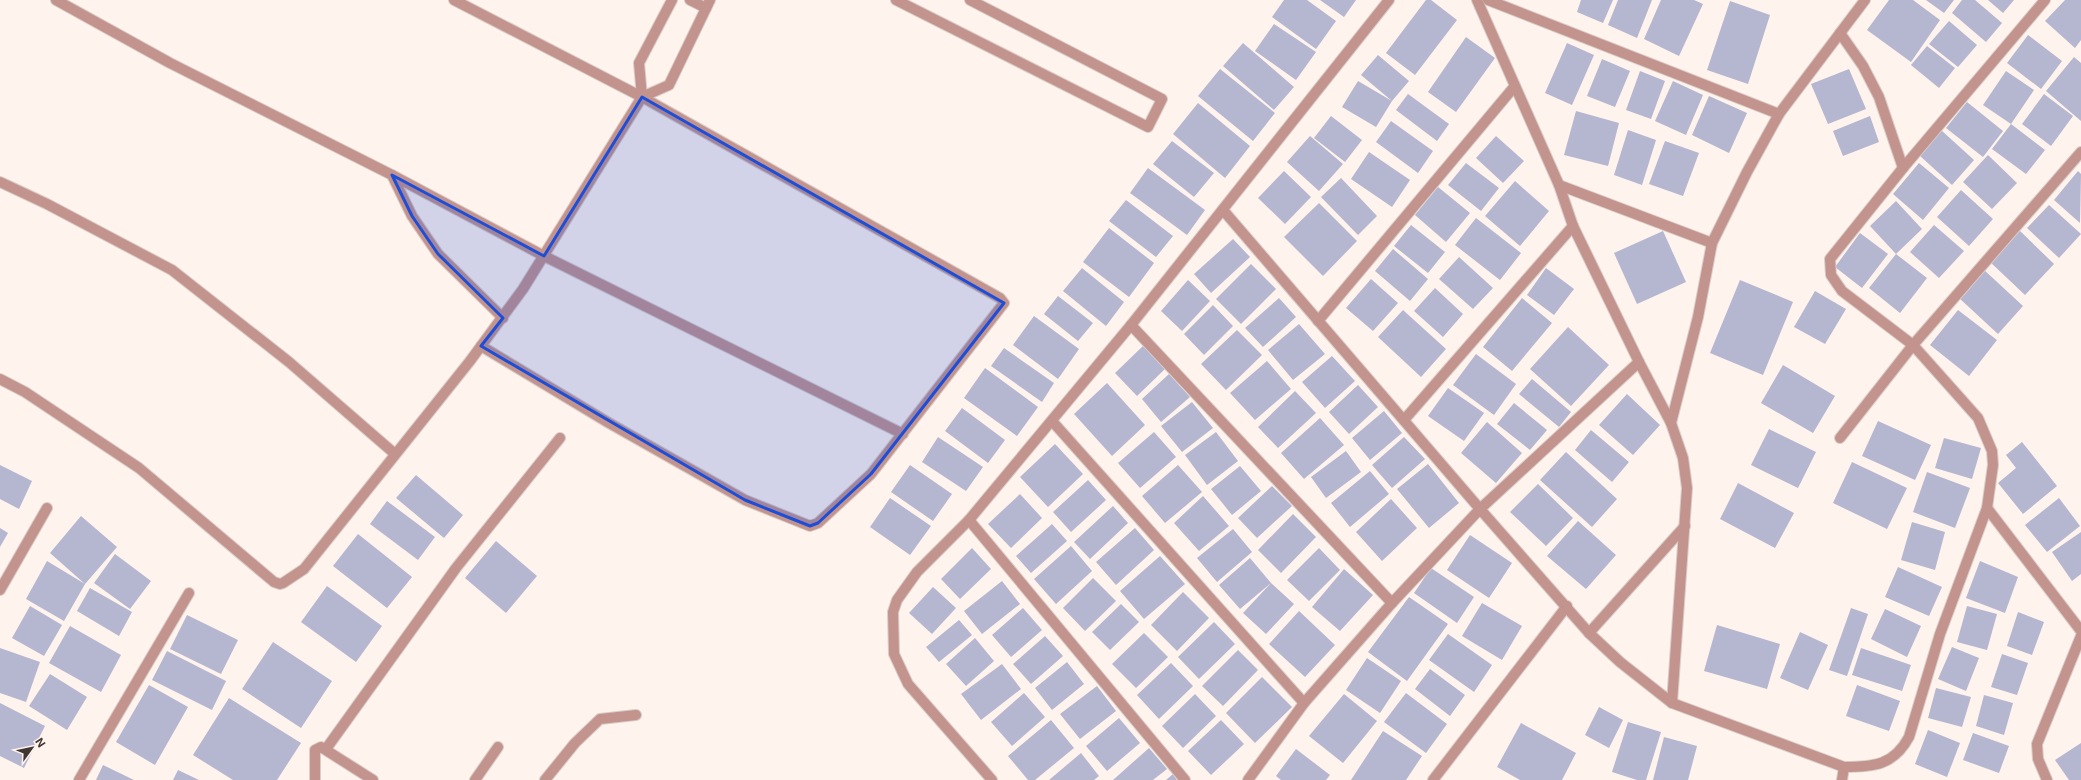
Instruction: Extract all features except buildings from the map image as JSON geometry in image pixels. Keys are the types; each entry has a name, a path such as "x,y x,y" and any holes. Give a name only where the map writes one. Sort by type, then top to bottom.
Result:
{"street":[{"path":"56,0 170,63 392,175 544,256 903,434"},
{"path":"454,0 642,97 1002,300 1003,303 871,474 818,523 810,526 745,500 609,423 481,346"},
{"path":"642,97 639,63 672,0"},
{"path":"0,379 25,392 138,468 274,582 280,584 304,569 503,318 544,256 642,97 669,85 708,4 690,0"},
{"path":"896,0 1148,127 1162,99 970,0"},
{"path":"992,780 908,684 894,654 893,612 897,600 918,572 969,520 1131,325 1389,0"},
{"path":"1477,0 1559,185 1573,226 1639,362 1671,423 1683,458 1688,488 1672,704"},
{"path":"1488,0 1779,114"},
{"path":"1671,423 1698,317 1712,243 1747,172 1779,114 1865,0"},
{"path":"1223,210 1480,509 1567,606 1589,633 1620,662 1672,704 1844,767 1878,764 1888,761 1903,748 1909,737 1940,634 1987,508 1993,465 1992,451 1987,436 1978,418 1913,345 1842,291 1834,281 1829,268 1830,259 1903,168 2045,0"},
{"path":"1840,33 1862,66 1879,97 1903,168"},
{"path":"1318,321 1514,86"},
{"path":"1840,438 1913,345 2081,152"},
{"path":"392,175 412,216 438,254 503,318"},
{"path":"0,182 47,204 172,270 289,362 395,454"},
{"path":"1559,185 1712,243"},
{"path":"1404,420 1573,226"},
{"path":"1131,325 1392,603"},
{"path":"1248,780 1304,703 1392,603 1480,509 1639,362"},
{"path":"1052,421 1304,703"},
{"path":"326,749 456,568 560,438"},
{"path":"0,590 47,508"},
{"path":"1987,508 2081,631"},
{"path":"969,520 1185,780"},
{"path":"1589,633 1685,526"},
{"path":"79,780 189,594"},
{"path":"1433,780 1567,606"},
{"path":"2047,780 2038,759 2037,744 2081,636"},
{"path":"545,780 575,743 600,719 636,715"},
{"path":"315,780 315,750 321,747 373,780"},
{"path":"475,780 498,747"},
{"path":"1842,780 1844,767"}],"highlighted area":[{"path":"642,97 1004,303 871,474 818,523 810,526 745,500 481,346 503,318 438,254 412,216 392,175 544,256"}]}
